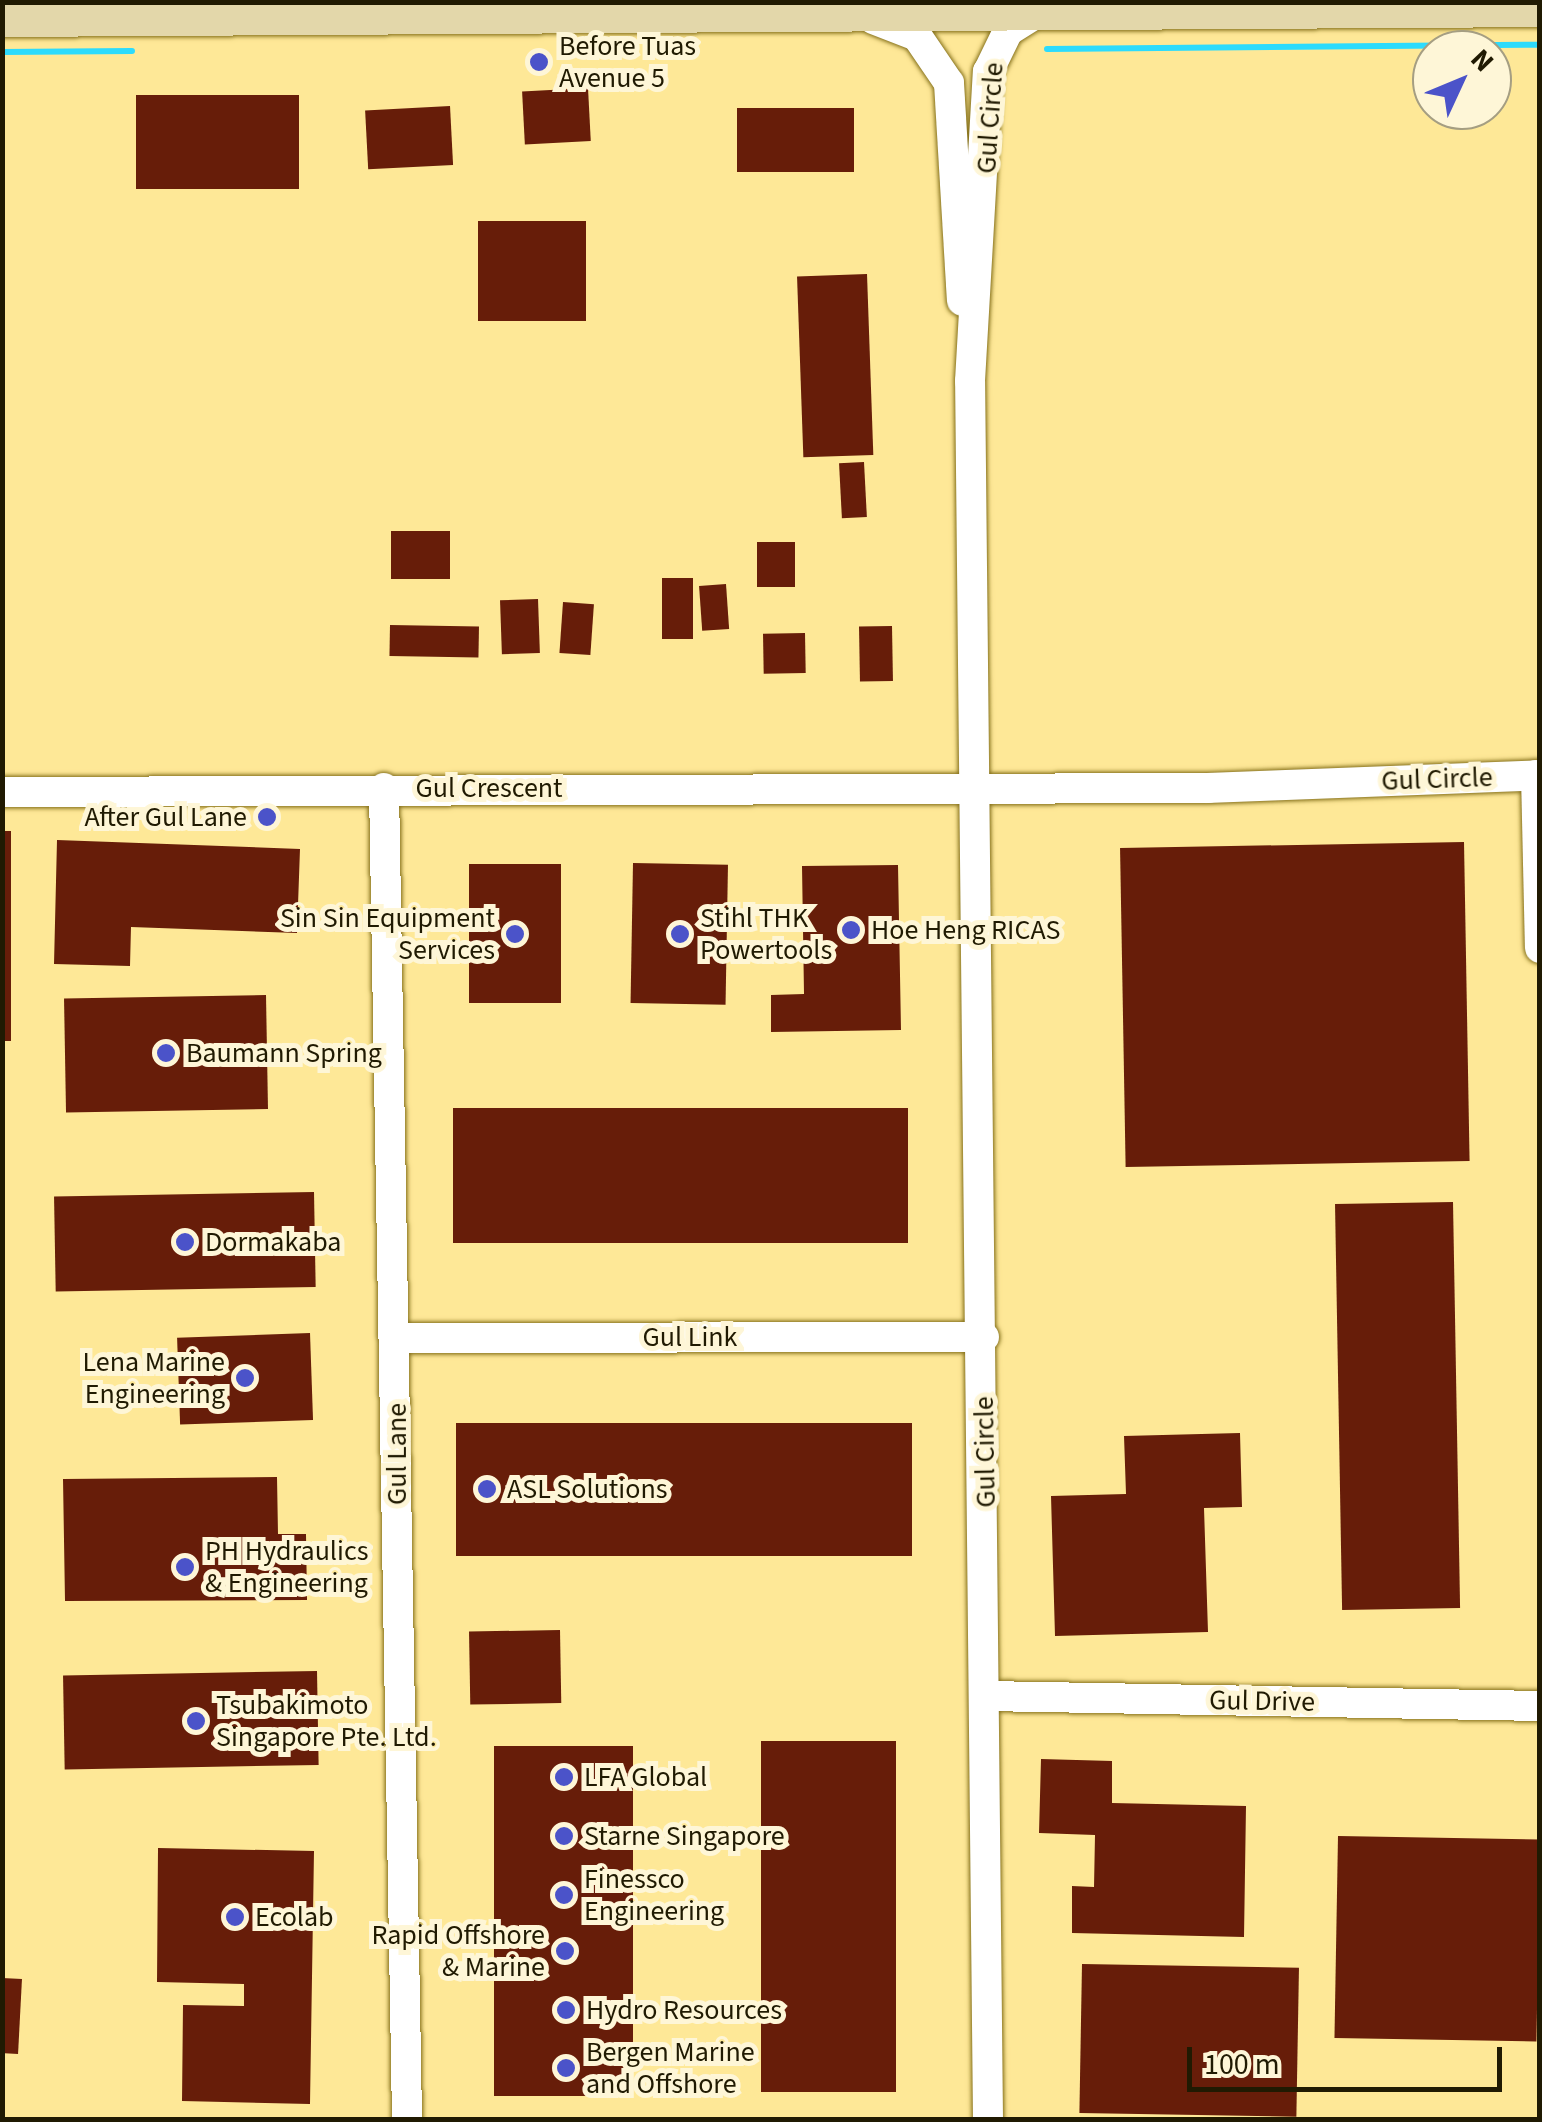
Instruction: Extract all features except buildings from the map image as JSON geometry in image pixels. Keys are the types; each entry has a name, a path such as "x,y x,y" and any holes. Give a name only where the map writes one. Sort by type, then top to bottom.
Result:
{"main road":[{"path":"357,2 443,14"},
{"path":"2,18 830,12 1054,6 1540,8"}],"street":[{"name":"Gul Circle","path":"970,381 988,72 1008,32 1054,6"},
{"name":"Gul Circle","path":"830,12 907,28 949,84 970,381 984,1338 988,2120"},
{"name":"Gul Circle","path":"975,785 1538,776"},
{"path":"1538,776 1540,948"},
{"name":"Gul Crescent","path":"2,792 975,785"},
{"name":"Gul Lane","path":"384,788 407,2120"},
{"name":"Gul Link","path":"396,1338 984,1338"},
{"name":"Gul Drive","path":"986,1696 1540,1706"}],"waterway":[{"path":"1047,49 1540,45"},
{"path":"2,52 132,51"}],"place":[{"name":"Before Tuas Avenue 5","path":"539,62"},
{"name":"After Gul Lane","path":"267,817"},
{"name":"Hoe Heng RICAS","path":"851,930"},
{"name":"Sin Sin Equipment Services","path":"515,934"},
{"name":"Stihl THK Powertools","path":"680,934"},
{"name":"Baumann Spring","path":"166,1053"},
{"name":"Dormakaba","path":"185,1242"},
{"name":"Lena Marine Engineering","path":"245,1378"},
{"name":"ASL Solutions","path":"487,1489"},
{"name":"PH Hydraulics & Engineering","path":"185,1567"},
{"name":"Tsubakimoto Singapore Pte. Ltd.","path":"196,1721"},
{"name":"LFA Global","path":"564,1777"},
{"name":"Starne Singapore","path":"564,1836"},
{"name":"Finessco Engineering","path":"564,1895"},
{"name":"Ecolab","path":"235,1917"},
{"name":"Rapid Offshore & Marine","path":"565,1951"},
{"name":"Hydro Resources","path":"566,2010"},
{"name":"Bergen Marine and Offshore","path":"566,2068"}]}
